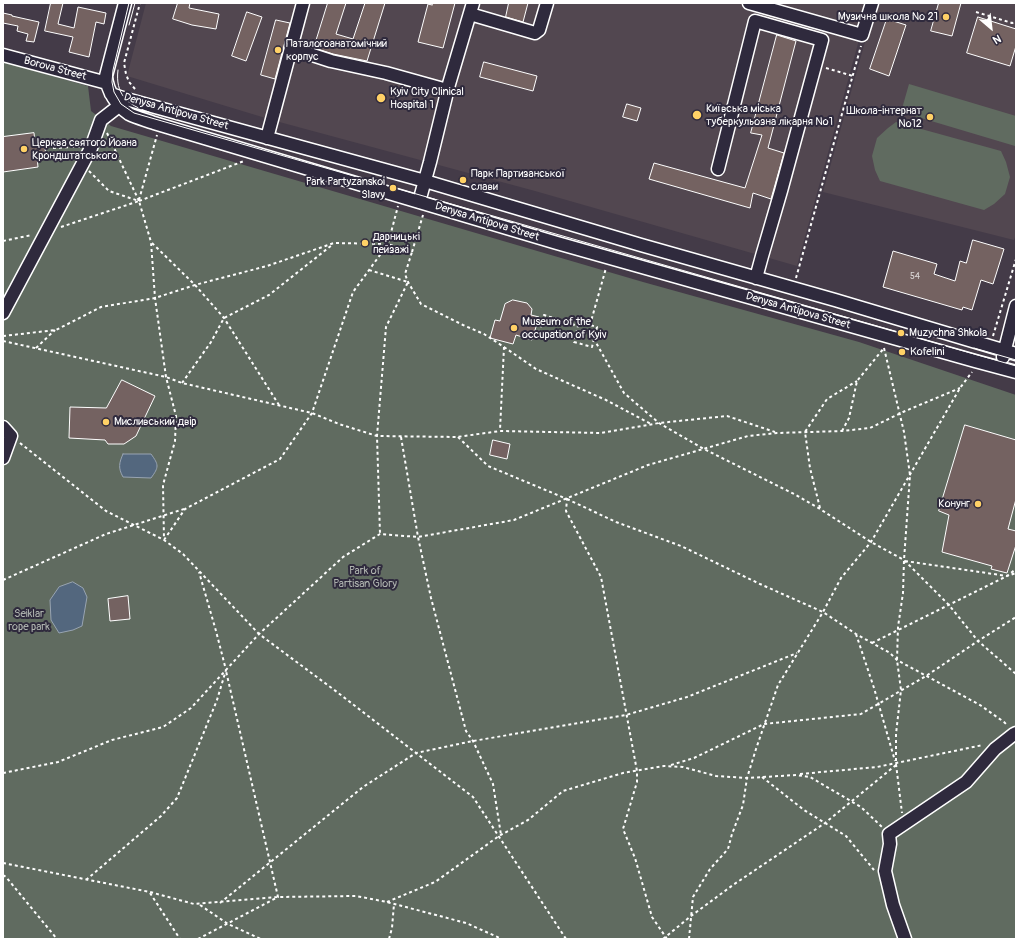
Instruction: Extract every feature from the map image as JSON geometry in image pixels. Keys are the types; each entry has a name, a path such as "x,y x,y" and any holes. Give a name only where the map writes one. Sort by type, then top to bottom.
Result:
{"street":[{"path":"109,89 106,76 126,3"},
{"path":"267,138 303,3"},
{"path":"421,207 424,182 447,90 471,9 535,33 539,30 547,3"},
{"path":"749,3 787,8 862,35 872,3"},
{"path":"718,169 755,21 822,40 756,278"},
{"path":"291,48 331,61 386,73 447,90"},
{"name":"Borova Street","path":"3,55 109,89"},
{"name":"Denysa Antipova Street","path":"109,89 119,106 130,114 154,123 421,207 564,245 1016,372"},
{"name":"Denysa Antipova Street","path":"109,89 126,99 424,182 850,304 1010,352"},
{"path":"3,313 91,148 102,120 119,106"},
{"path":"1000,368 1010,352 1016,306"},
{"path":"3,458 7,431"},
{"path":"904,939 893,906 885,871 890,844 889,834 966,782 995,749 1015,734"}],"path":[{"path":"124,63 140,3"},
{"path":"976,12 1012,23 1016,22"},
{"path":"795,279 853,76 862,41 862,35"},
{"path":"815,65 853,76"},
{"path":"102,120 139,201 151,242 155,298 166,377 176,416 175,441 163,486 164,540"},
{"path":"139,201 157,134"},
{"path":"53,148 71,146 91,148"},
{"path":"3,241 47,232 139,201 249,159"},
{"path":"82,164 109,191 139,201"},
{"path":"3,580 106,534 185,509 280,458 312,413 353,292 388,244 398,205"},
{"path":"421,207 406,274 408,282 421,304 484,334 536,369 606,400 652,424"},
{"path":"151,242 195,285 224,318 279,405"},
{"path":"36,348 56,330 101,307 155,298 195,285 267,266 334,243 388,244 412,252"},
{"path":"182,383 211,342 224,318 269,295 334,243"},
{"path":"993,336 1016,259"},
{"path":"590,325 608,263"},
{"path":"369,270 408,282"},
{"path":"380,534 377,436 386,326 408,282"},
{"path":"539,333 544,315 578,326"},
{"path":"579,322 590,325 597,327 592,346 574,342 579,322"},
{"path":"3,336 56,330"},
{"path":"594,339 624,393 659,423 704,449 794,494 871,542 904,560 949,605 978,641 1016,674"},
{"path":"3,341 166,377 182,383 312,413 339,424 377,436 458,437 500,431 601,433 659,423 727,416 777,432"},
{"path":"820,509 810,468 805,432 827,399 857,381 888,344"},
{"path":"500,431 504,347"},
{"path":"884,348 904,432 910,475 903,593 898,630 897,660 901,690 896,734 896,764 902,814"},
{"path":"689,939 693,897 710,869 728,849 743,805 747,778 778,684 823,612 841,578 871,542 960,388 974,369 976,361"},
{"path":"842,431 849,418 857,381"},
{"path":"3,772 58,762 112,740 163,727 191,708 259,634 343,557 380,534 418,537 514,520 648,465 748,436 777,432 842,431 870,428 900,413 960,388"},
{"path":"7,431 37,457 106,511 164,540 183,554 259,634 473,797 500,836 566,939"},
{"path":"401,437 418,537 431,598 466,731 473,741 493,784 500,836"},
{"path":"458,437 488,466 567,499 616,522 681,546 823,612 856,634 890,653 897,660 980,705 1004,722 1015,734"},
{"path":"567,499 566,510 600,577 637,771 637,782 623,829 635,858 652,917 665,938 691,916 733,885 826,823 896,764"},
{"path":"164,540 185,509"},
{"path":"904,560 1008,576 1016,569"},
{"path":"199,571 226,670 278,897"},
{"path":"872,643 1016,573"},
{"path":"387,902 435,882 500,836 528,820 563,791 623,773 668,766 694,758 764,724 861,714 926,676 1016,617"},
{"path":"856,634 896,764"},
{"path":"220,903 362,787 416,753 473,741 626,715 687,697 799,652"},
{"path":"86,880 161,816 177,798 217,700 226,670"},
{"path":"668,766 683,767 716,776 747,778 762,777 877,767 990,743"},
{"path":"796,774 810,777 852,801 861,807 889,834"},
{"path":"762,777 804,810 846,836 875,871"},
{"path":"3,863 150,892 194,904 278,897 356,896 387,902 466,923 502,939"},
{"path":"3,876 6,877 56,939"},
{"path":"150,892 180,939"},
{"path":"198,939 278,897"},
{"path":"199,904 228,924 261,939"},
{"path":"389,939 392,928 394,904"}],"shaded area":[{"path":"146,3 1016,3 1016,235 1014,240 823,192 865,42 859,40 797,266 535,191 272,120 127,76"}],"green space":[{"name":"Park of Partisan Glory","path":"3,62 88,86 91,111 111,126 643,282 859,342 1016,395 1016,939 3,939"},
{"path":"909,84 1016,116 1015,146 901,112"},
{"path":"896,122 1001,151 1010,177 1005,194 994,204 984,210 880,181 875,170 872,156 877,138"}],"water":[{"path":"123,454 151,454 157,464 156,471 151,478 123,477 120,471 120,466"},
{"path":"73,582 83,588 87,597 82,626 73,630 59,633 51,620 50,600 59,587"}],"building":[{"path":"51,3 63,3 58,24 74,28 78,7 106,13 104,24 96,22 89,57 69,52 73,37 45,31"},
{"path":"178,3 190,3 189,8 219,14 216,29 192,25 173,19"},
{"path":"328,3 346,3 336,34 353,39 365,3 385,3 367,61 333,54 314,48"},
{"path":"432,3 455,3 443,48 418,42 428,4 432,5"},
{"path":"509,3 528,3 523,22 506,17"},
{"name":"Музична школа № 21","path":"939,3 961,3 952,36 931,31"},
{"path":"247,12 262,17 246,61 232,56"},
{"path":"3,13 39,22 34,42 26,41 28,34 17,31 18,26 3,23"},
{"path":"978,17 1016,29 1016,46 1010,66 967,53"},
{"path":"887,19 906,25 889,76 870,69"},
{"name":"Паталогоанатомічний корпус","path":"276,20 290,23 275,79 261,75"},
{"path":"777,35 796,41 768,148 784,153 771,199 753,193 750,208 649,179 654,163 745,188 762,135 751,133"},
{"path":"484,62 537,76 533,91 480,77"},
{"path":"627,104 641,108 637,121 623,117"},
{"name":"Церква святого Йоана Крондштатського","path":"34,133 35,142 44,141 46,156 37,157 38,167 3,172 3,137"},
{"path":"973,240 1004,249 993,284 981,280 972,310 963,307 962,310 883,287 893,251 937,264 934,274 955,281 960,261 966,263"},
{"name":"Museum of the occupation of Kyiv","path":"513,300 527,303 532,309 531,315 539,317 532,340 516,335 513,344 490,338 495,320 500,321 505,304"},
{"name":"Мисливський двір","path":"122,380 155,396 136,436 124,444 108,444 105,440 69,438 70,407 106,408"},
{"name":"Конунг","path":"965,425 1016,440 1016,499 1008,529 1016,531 1016,545 1007,573 991,569 992,566 942,552 949,515 939,511"},
{"path":"493,440 510,444 507,459 490,455"},
{"path":"128,596 130,619 110,621 108,599"}],"tram line":[{"path":"129,3 113,70 112,82 114,92 121,104 134,113 1016,366"},
{"path":"129,25 135,3"},
{"path":"118,70 118,86 124,97 134,106 149,112"},
{"path":"974,348 1016,360"}],"place":[{"name":"Музична школа № 21","path":"946,17"},
{"name":"Паталогоанатомічний корпус","path":"278,50"},
{"name":"Kyiv City Clinical Hospital 1","path":"381,98"},
{"name":"Київська міська туберкульозна лікарня №1","path":"697,115"},
{"name":"Школа-інтернат №12","path":"930,117"},
{"name":"Церква святого Йоана Крондштатського","path":"24,149"},
{"name":"Парк Партизанської слави","path":"463,180"},
{"name":"Park Partyzanskoi Slavy","path":"393,188"},
{"name":"Дарницькі пейзажі","path":"365,243"},
{"name":"Museum of the occupation of Kyiv","path":"514,328"},
{"name":"Muzychna Shkola","path":"901,333"},
{"name":"Kofelini","path":"902,352"},
{"name":"Мисливський двір","path":"106,422"},
{"name":"Конунг","path":"978,504"}],"park label":[{"name":"Seiklar rope park","path":"29,620"}]}
